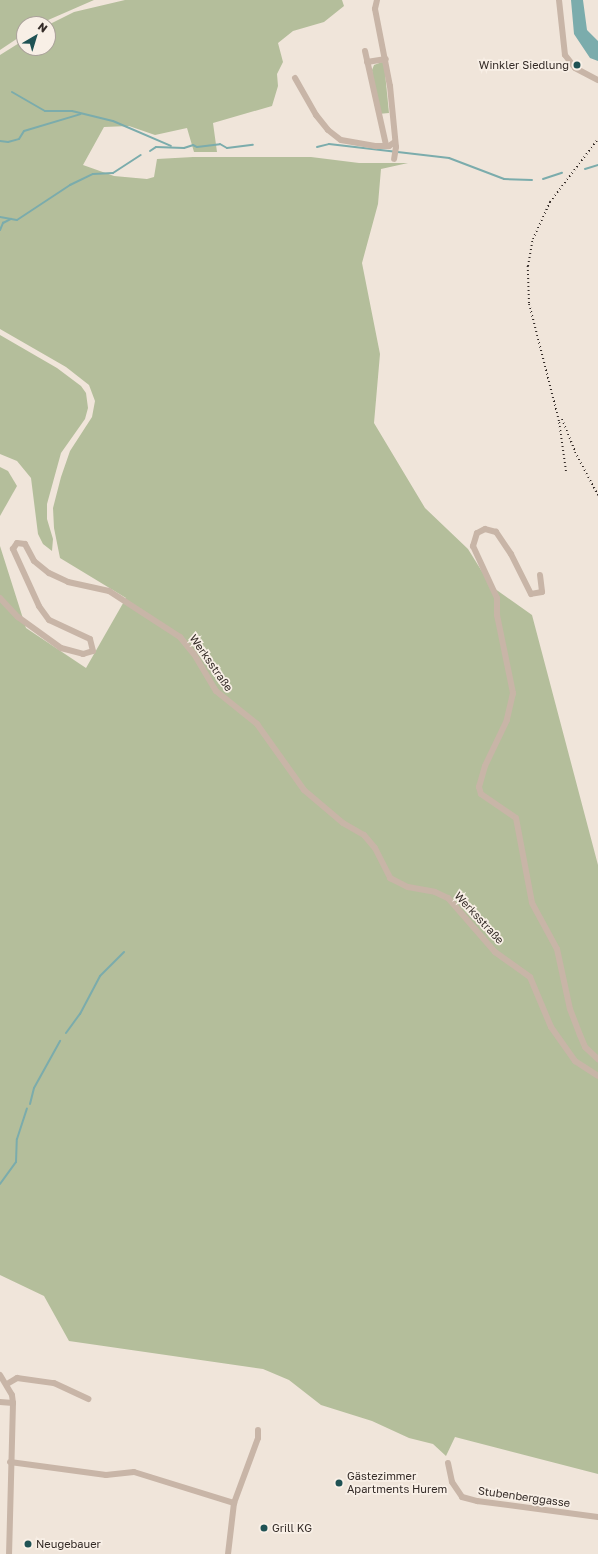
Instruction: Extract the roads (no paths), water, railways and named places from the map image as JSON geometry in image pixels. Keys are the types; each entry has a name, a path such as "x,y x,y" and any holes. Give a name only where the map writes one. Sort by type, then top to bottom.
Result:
{"street":[{"path":"377,0 375,9 386,59 395,156"},
{"path":"559,0 566,55 575,68 598,80"},
{"path":"365,51 386,145"},
{"path":"367,62 386,59"},
{"path":"295,78 316,115 334,135 341,140 359,144 395,144"},
{"path":"540,575 542,592 531,594 511,554 496,532 485,529 476,533 472,546 497,598 497,615 513,693 507,720 482,773 479,787 481,794 516,818 532,903 557,949 570,1009 580,1035 585,1046 598,1059"},
{"name":"Werksstraße","path":"0,598 18,617 61,648 83,654 93,651 90,639 49,620 38,606 13,549 17,542 25,544 34,561 48,573 68,582 109,591 180,637 194,654 216,691 257,724 304,790 343,823 364,835 376,848 390,878 408,887 435,892 448,898 495,952 530,977 551,1027 575,1062 598,1076"},
{"path":"0,1375 7,1384 13,1403 10,1462 11,1530 9,1554"},
{"path":"7,1384 17,1378 54,1383 88,1399"},
{"path":"0,1402 13,1403"},
{"path":"228,1554 234,1503 258,1438 258,1430"},
{"path":"10,1462 106,1475 134,1472 234,1503"},
{"name":"Stubenberggasse","path":"448,1462 452,1482 462,1497 598,1517"}],"water":[{"path":"571,0 583,0 587,30 598,41 598,61 590,58 574,34"}],"waterway":[{"path":"12,92 45,111 72,111 113,121 171,146"},
{"path":"0,141 8,142 19,139 24,131 81,114"},
{"path":"150,151 156,147 184,148 193,145 197,147 220,144 227,148 253,145"},
{"path":"317,147 329,144 449,158 504,179 532,180"},
{"path":"0,217 17,220 70,185 93,174 113,173 141,155"},
{"path":"585,169 598,165"},
{"path":"543,179 562,173"},
{"path":"0,230 3,223 11,219"},
{"path":"66,1033 80,1014 100,976 124,952"},
{"path":"30,1104 34,1088 60,1041"},
{"path":"0,1184 16,1162 17,1139 27,1109"}],"railway":[{"path":"566,471 559,421 529,303 528,266 533,239 550,202 598,139"},
{"path":"562,419 575,452 598,495"}],"place":[{"name":"Winkler Siedlung","path":"577,65"},
{"name":"Gästezimmer Apartments Hurem","path":"339,1483"},
{"name":"Grill KG","path":"264,1528"},
{"name":"Neugebauer","path":"28,1544"}]}
